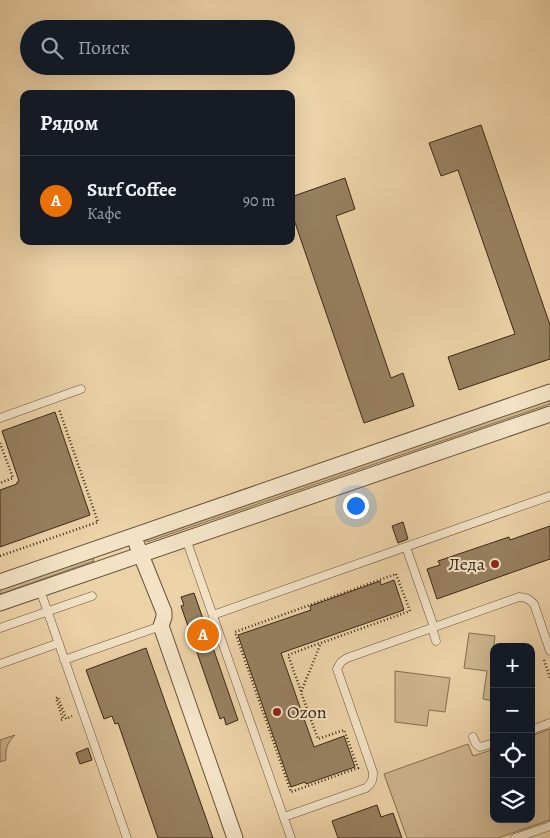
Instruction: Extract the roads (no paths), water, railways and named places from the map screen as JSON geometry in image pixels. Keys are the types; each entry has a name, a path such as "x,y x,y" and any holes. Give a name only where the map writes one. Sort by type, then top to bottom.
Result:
{"street":[{"path":"0,582 550,392"},
{"path":"0,603 550,414"},
{"path":"134,536 164,612 161,626 235,838"}],"lane":[{"path":"0,418 82,389"},
{"path":"213,615 550,496"},
{"path":"186,539 291,838"},
{"path":"406,547 436,641"},
{"path":"40,590 127,838"},
{"path":"0,628 92,596"},
{"path":"284,817 366,788 373,779 373,772 338,674 337,669 340,662 519,597 524,597 534,604 550,651"},
{"path":"64,660 161,626"},
{"path":"0,664 59,643"},
{"path":"535,729 550,723"},
{"path":"473,737 476,744 480,747 490,744"},
{"path":"515,838 550,826"}],"place":[{"name":"Леда","path":"495,564"},
{"name":"Surf Coffee","path":"203,635"},
{"name":"Ozon","path":"277,712"}]}
